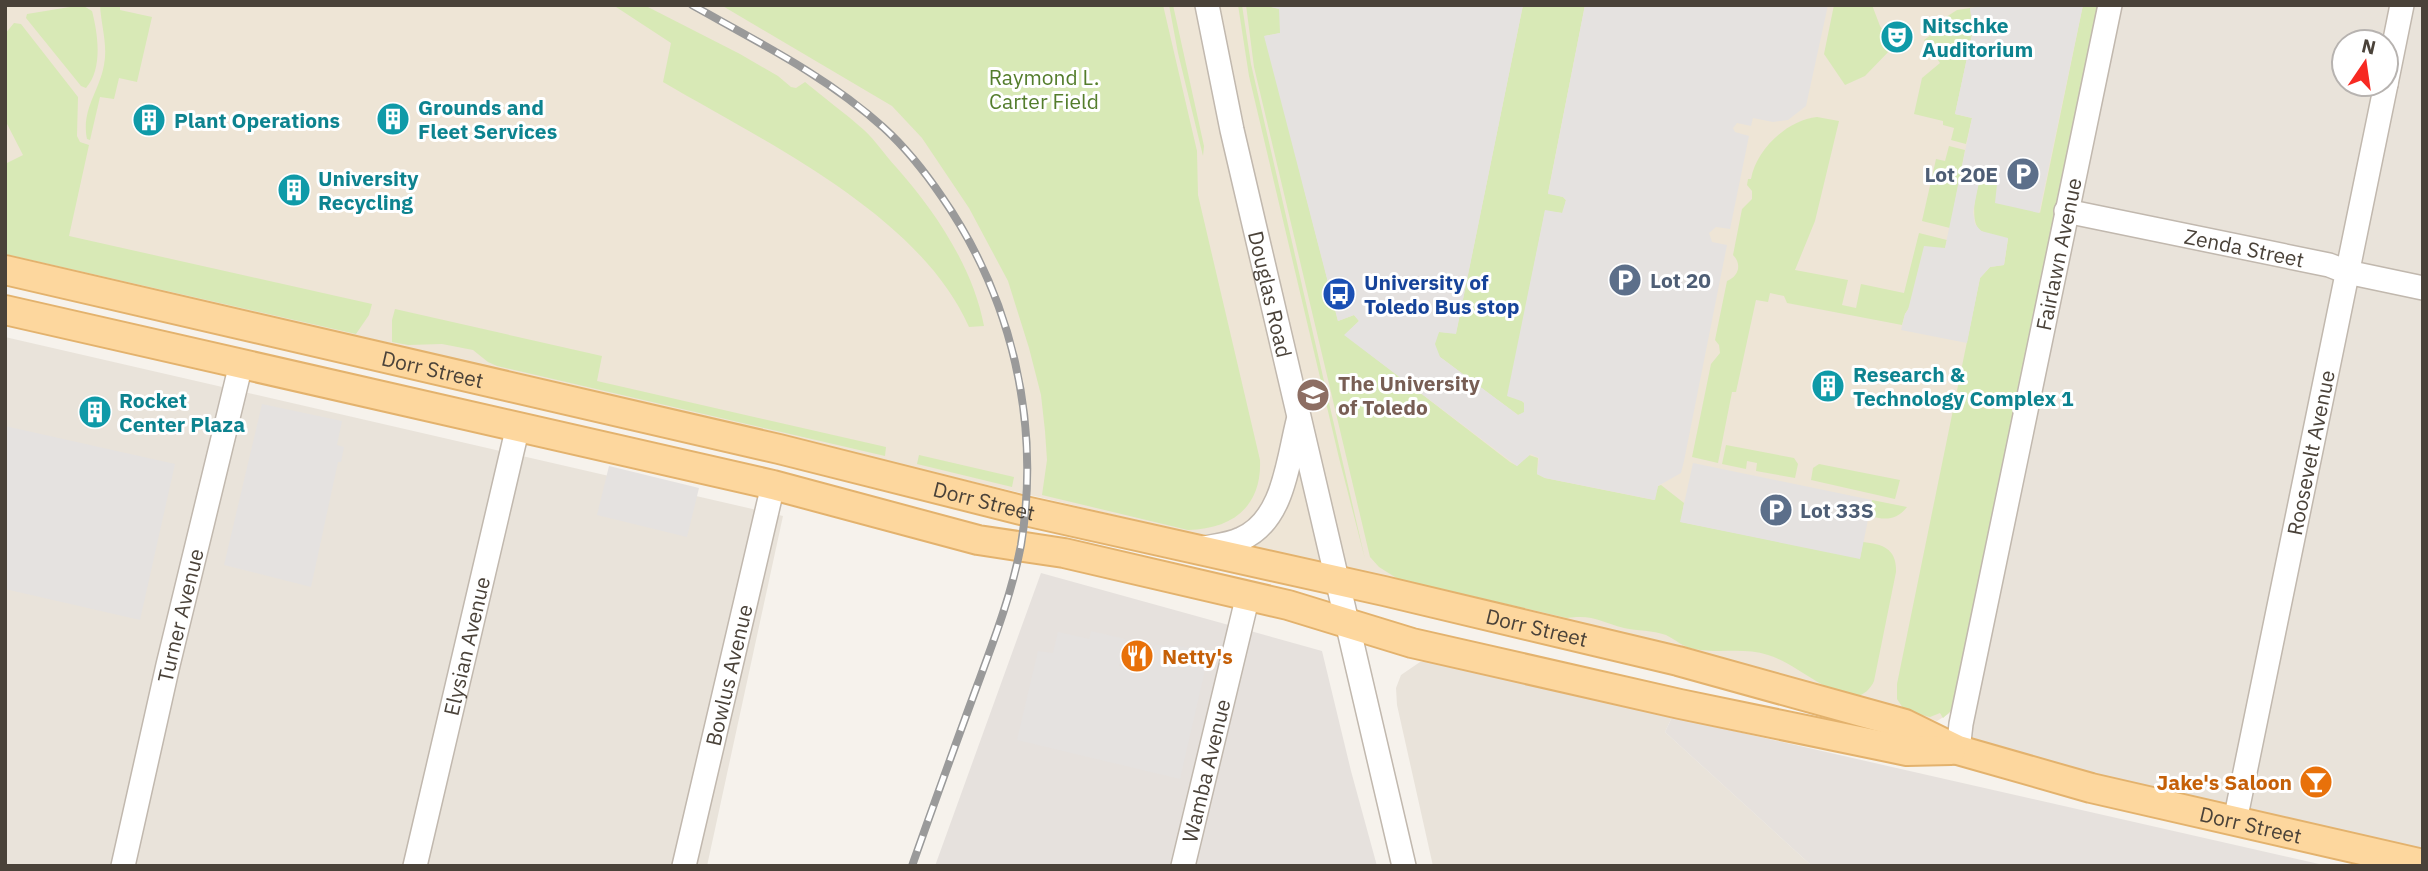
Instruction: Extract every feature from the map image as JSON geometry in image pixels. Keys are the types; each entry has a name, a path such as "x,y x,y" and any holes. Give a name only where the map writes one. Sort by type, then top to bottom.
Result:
{"main road":[{"name":"Dorr Street","path":"5,270 779,449 1025,511 1337,580 1678,660 1905,724 1958,750 2091,789 2423,864"},
{"name":"Dorr Street","path":"5,310 773,485 978,540 1064,552 1248,595 1412,643 1534,670 1640,687 1906,751 1958,750"},
{"path":"241,364 365,379 457,397 464,394 468,378"},
{"path":"1640,687 1758,704 1766,698 1768,685"}],"street":[{"name":"Douglas Road","path":"1207,5 1231,130 1404,866"},
{"name":"Fairlawn Avenue","path":"1958,750 1961,724 2110,5"},
{"name":"Roosevelt Avenue","path":"2397,28 2402,5"},
{"name":"Roosevelt Avenue","path":"2235,821 2383,98"},
{"name":"Zenda Street","path":"2066,211 2329,265 2347,272 2423,288"},
{"name":"Turner Avenue","path":"123,866 168,665 241,364"},
{"path":"1199,549 1240,540 1266,519 1279,493 1299,415"},
{"name":"Elysian Avenue","path":"415,866 518,426"},
{"name":"Bowlus Avenue","path":"684,866 773,485"},
{"name":"Wamba Avenue","path":"1183,866 1248,595"}],"shaded area":[{"name":"The University of Toledo","path":"5,5 2109,5 1950,713 1937,721 1196,534 5,255"},
{"name":"Lot 20","path":"1263,5 1523,5 1456,334 1439,332 1435,344 1440,357 1518,415 1524,412 1524,402 1507,396 1545,210 1562,213 1566,200 1548,194 1585,5 1828,5 1806,106 1788,120 1773,122 1753,118 1751,126 1737,123 1733,128 1735,132 1749,136 1730,229 1716,227 1709,233 1712,242 1727,245 1684,461 1681,473 1658,486 1655,500 1545,478 1537,474 1539,458 1531,454 1517,466 1344,335 1359,321 1354,315 1338,321 1264,36 1280,33 1279,9"},
{"name":"Lot 20E","path":"1989,5 2083,5 2039,213 1995,203 1998,175 1986,171 1980,177 1973,212 1975,224 1981,231 2008,238 2004,265 1990,267 1980,278 1967,343 1901,330 1924,246 1945,248 1972,118 1955,114 1973,30 1970,8"},
{"path":"2111,5 2423,5 2423,864 1958,750"},
{"path":"5,337 783,516 707,866 5,866"},
{"path":"262,404 342,421 337,445 344,447 341,462 338,462 311,587 224,565"},
{"path":"5,426 175,464 140,620 5,589"},
{"name":"Lot 33S","path":"1693,463 1872,500 1860,559 1680,522"},
{"path":"609,466 699,488 687,537 597,515"},
{"path":"1041,573 1322,651 1377,866 935,866"},
{"path":"1091,631 1125,639 1119,666 1148,673 1155,645 1209,652 1180,779 1017,740 1038,651 1053,653 1058,632 1089,639"},
{"path":"1420,662 1436,662 1672,717 1665,732 1812,866 1433,866 1397,705 1396,688 1401,675"},
{"path":"1672,717 2328,866 1812,866 1665,732"}],"green space":[{"path":"82,5 92,11 98,51 95,71 86,88 81,86 26,18 27,14"},
{"path":"100,5 120,5 120,10 152,17 137,82 119,78 114,99 100,97 90,140 87,139 86,119 102,75 105,57"},
{"path":"613,5 644,5 740,54 778,76 791,87 796,88 805,82 857,124 911,184 951,241 971,282 984,326 969,327 946,286 914,249 877,216 791,156 663,82 671,43"},
{"name":"Raymond L. Carter Field","path":"721,5 1163,5 1197,151 1198,195 1260,460 1256,491 1250,503 1231,520 1204,529 1188,530 1042,495 1047,460 1041,395 1008,281 969,208 922,138 892,106"},
{"path":"1169,5 1173,5 1204,146 1203,156 1178,53"},
{"path":"1238,5 1242,5 1251,64 1365,559 1249,76"},
{"path":"1246,5 1280,9 1280,33 1265,36 1338,321 1354,315 1359,321 1345,335 1510,462 1517,466 1529,455 1538,458 1537,474 1545,478 1654,500 1658,486 1661,485 1684,503 1681,522 1860,558 1863,542 1887,549 1894,558 1896,572 1874,681 1867,691 1855,696 1833,690 1768,655 1694,649 1661,633 1624,628 1590,618 1567,618 1398,579 1379,567 1370,557 1254,67"},
{"path":"1523,5 1585,5 1548,193 1566,200 1563,213 1545,211 1508,396 1520,399 1525,404 1524,413 1518,415 1440,357 1435,344 1439,332 1456,333"},
{"path":"1834,5 1872,5 1880,26 1893,47 1865,76 1845,85 1824,54"},
{"path":"2083,5 2104,5 1953,709 1943,718 1940,713 1930,717 1905,711 1897,699 1897,684 1980,278 1990,267 2004,265 2008,239 1983,232 1976,225 1974,209 1977,190 1986,171 1997,173 1999,179 2040,213"},
{"path":"1970,8 1973,30 1955,114 1972,118 1966,144 1951,140 1954,128 1943,125 1943,121 1914,114 1922,78 1940,63 1924,40 1942,27 1943,19 1957,10"},
{"path":"14,23 21,24 78,97 77,136 80,142 89,145 69,236 372,304 369,315 356,334 5,254 5,164 23,155 5,120 5,34"},
{"path":"1817,117 1839,121 1815,221 1795,270 1848,280 1842,305 1856,308 1861,284 1904,293 1919,233 1947,240 1945,249 1905,314 1902,325 1787,303 1784,296 1770,293 1768,302 1756,300 1736,392 1732,392 1718,463 1692,457 1711,364 1720,353 1715,340 1727,281 1738,270 1738,262 1733,255 1742,209 1752,199 1752,191 1747,185 1748,179 1751,179 1766,147 1775,138 1795,124"},
{"path":"1949,146 1965,150 1950,228 1922,221 1936,159 1945,161"},
{"path":"395,309 602,356 597,381 886,447 885,456 497,366 473,350 442,344 408,345 392,342"},
{"path":"1726,445 1794,458 1798,464 1795,478 1756,471 1757,463 1747,461 1746,469 1722,464"},
{"path":"919,455 1014,477 1012,487 917,464"},
{"path":"1819,464 1900,480 1895,499 1811,480 1813,468"},
{"path":"1872,500 1907,507 1894,517 1885,519 1869,516"}],"railway":[{"path":"692,5 792,61 840,92 884,128 908,152 936,188 966,236 987,277 1003,319 1015,363 1027,453 1021,545 1002,616 912,866"}],"place":[{"name":"Nitschke Auditorium","path":"1897,37"},
{"name":"Grounds and Fleet Services","path":"393,119"},
{"name":"Plant Operations","path":"149,120"},
{"name":"Lot 20E","path":"2023,174"},
{"name":"University Recycling","path":"294,190"},
{"name":"Lot 20","path":"1625,280"},
{"name":"University of Toledo Bus stop","path":"1339,294"},
{"name":"Research & Technology Complex 1","path":"1828,386"},
{"name":"The University of Toledo","path":"1313,395"},
{"name":"Rocket Center Plaza","path":"95,412"},
{"name":"Lot 33S","path":"1776,510"},
{"name":"Netty's","path":"1137,656"},
{"name":"Jake's Saloon","path":"2316,782"}]}
